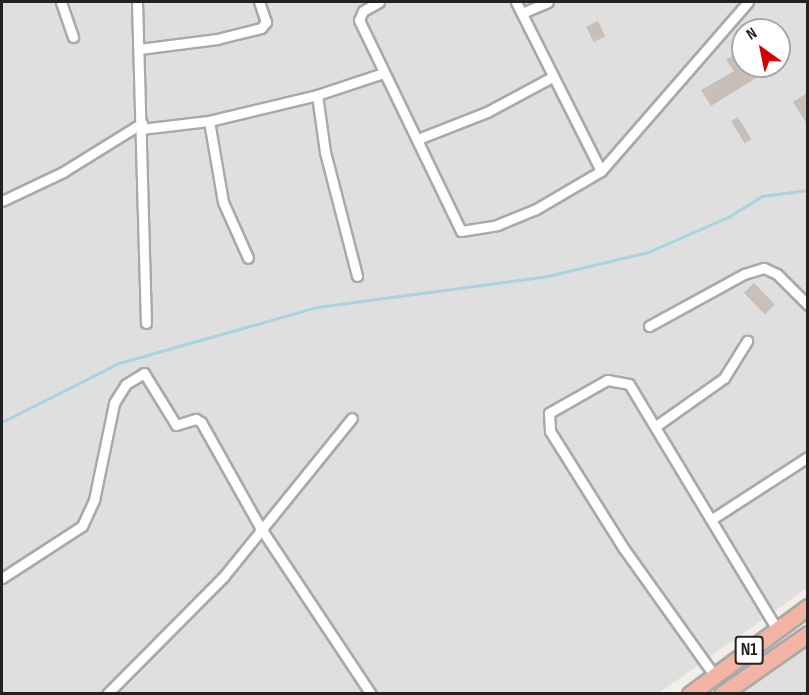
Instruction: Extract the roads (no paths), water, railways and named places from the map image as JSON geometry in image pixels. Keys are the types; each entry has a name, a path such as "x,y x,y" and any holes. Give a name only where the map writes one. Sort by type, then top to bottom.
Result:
{"highway":[{"name":"N1","path":"690,693 807,607"},
{"name":"N1","path":"722,693 807,634"}],"street":[{"path":"61,2 73,37"},
{"path":"137,2 146,323"},
{"path":"139,49 217,39 261,28 266,22 259,2"},
{"path":"379,2 363,11 359,20 461,231 497,225 536,209 601,171 748,2"},
{"path":"516,2 601,171"},
{"path":"522,13 548,2"},
{"path":"2,201 63,172 142,126 209,121 317,95 383,73"},
{"path":"418,140 488,112 552,77"},
{"path":"317,95 329,171 357,276"},
{"path":"209,121 223,202 248,258"},
{"path":"649,326 764,268 777,274 807,305"},
{"path":"656,426 724,378 747,341"},
{"path":"2,578 82,526 94,500 108,419 120,393 139,374 148,377 176,425 196,419 201,422 260,527 371,693"},
{"path":"714,675 624,549 546,422 549,413 579,393 607,380 618,380 629,384 777,630"},
{"path":"107,693 224,576 260,527 352,418"},
{"path":"712,519 807,457"}],"waterway":[{"path":"2,422 119,363 317,307 543,277 648,252 730,216 762,196 808,190"}]}
